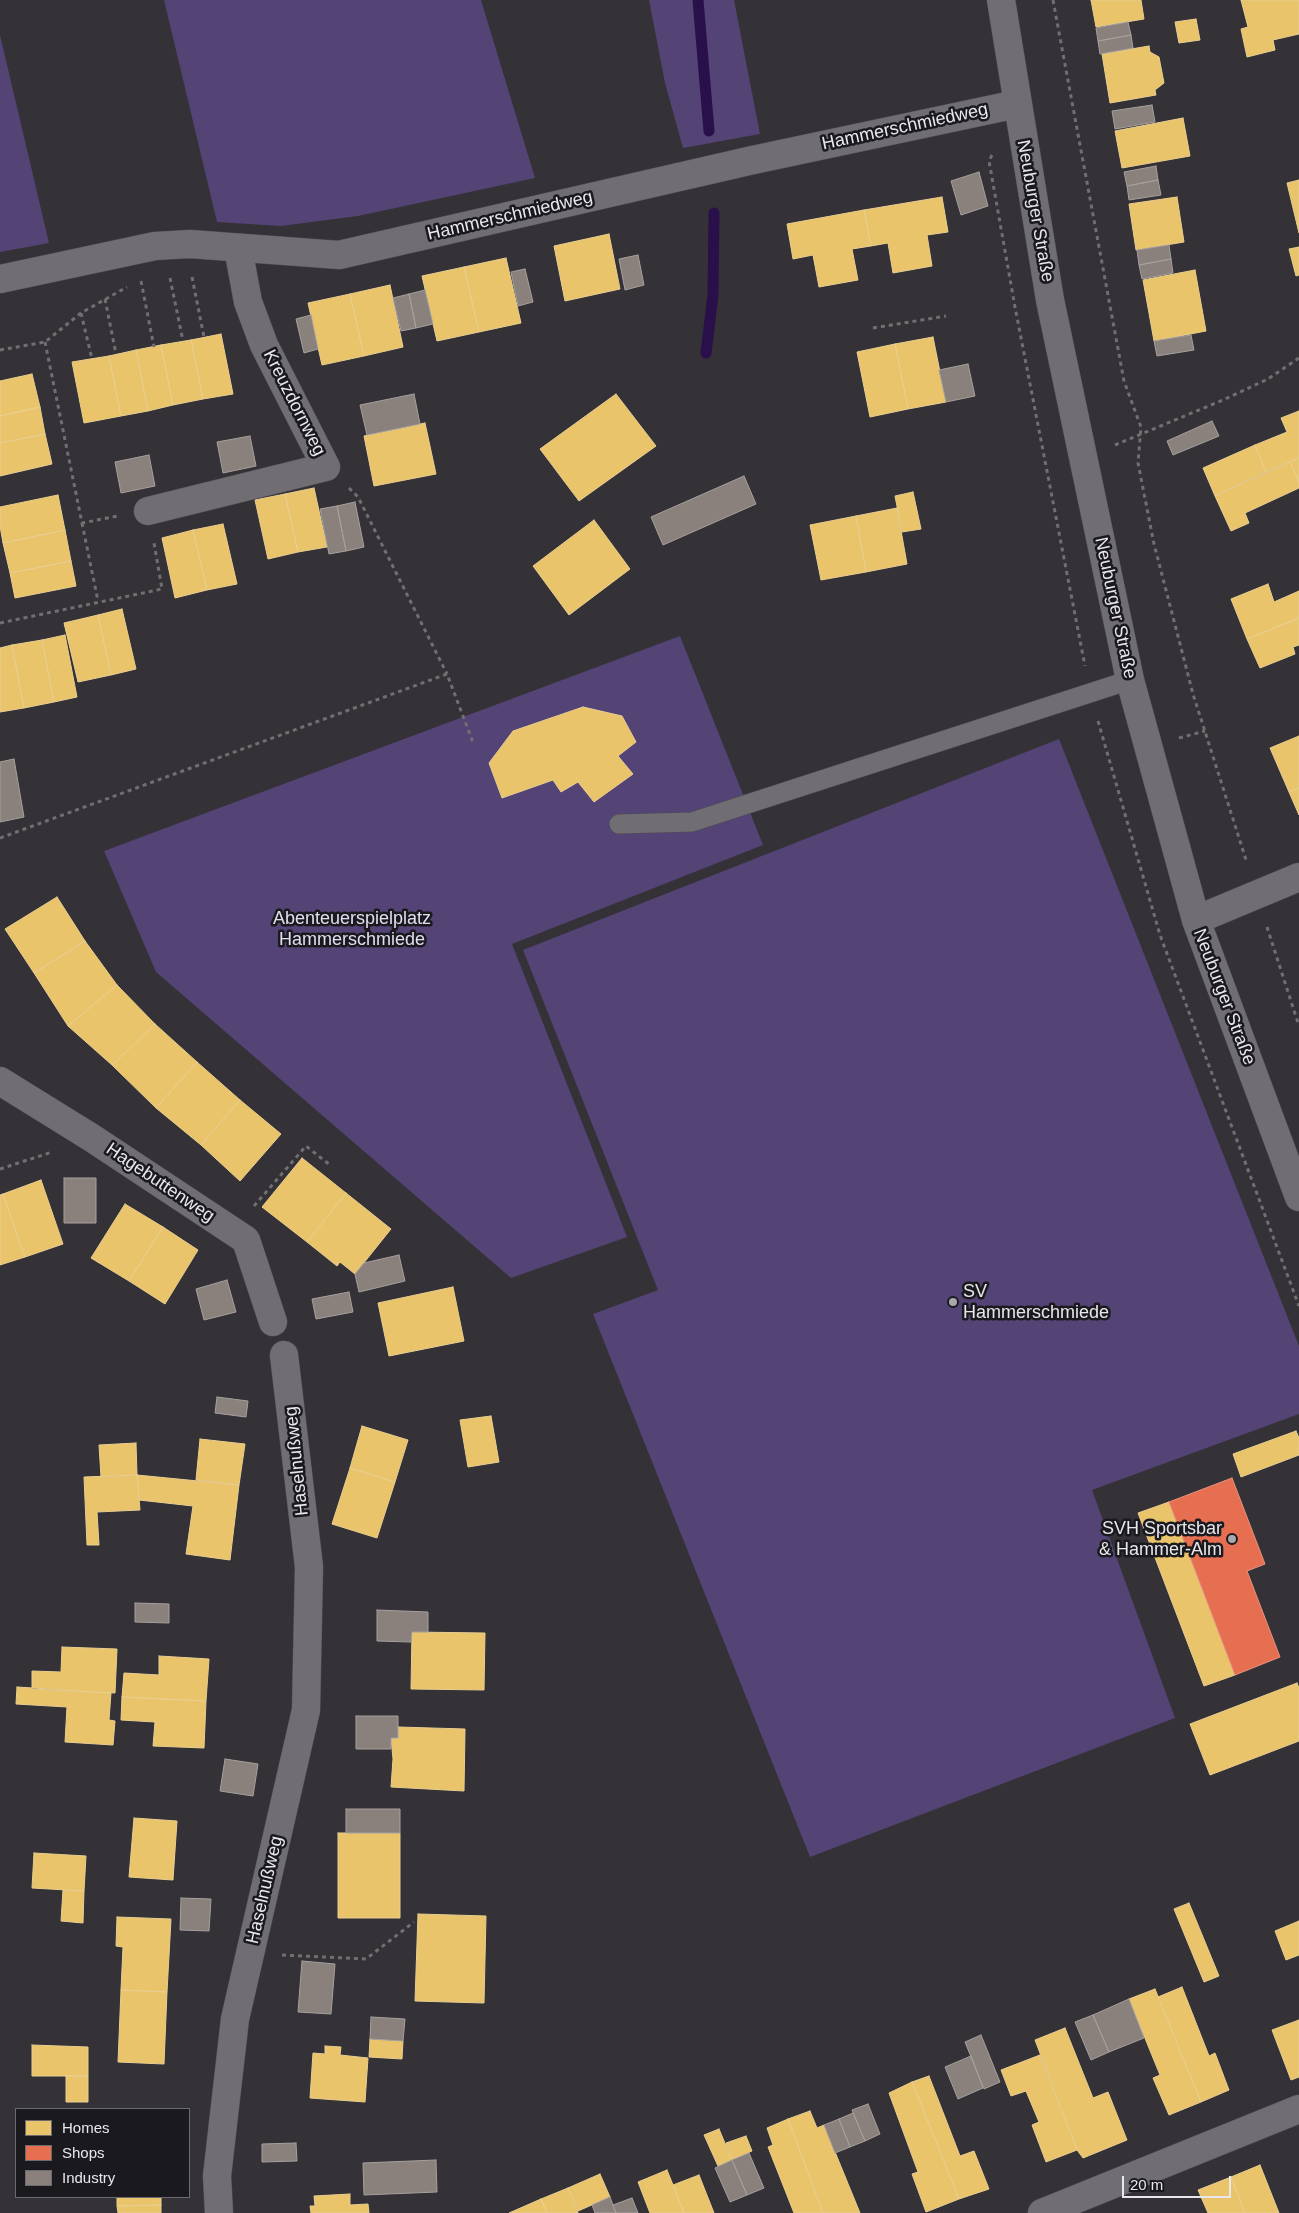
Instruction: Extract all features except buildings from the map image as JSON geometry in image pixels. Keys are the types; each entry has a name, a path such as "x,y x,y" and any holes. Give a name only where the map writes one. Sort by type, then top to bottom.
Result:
{"street":[{"name":"Neuburger Straße","path":"1001,0 1049,293 1130,680 1196,920 1299,1197"},
{"name":"Hammerschmiedweg","path":"0,279 155,246 190,244 340,255 753,160 1017,104"},
{"name":"Kreuzdornweg","path":"148,510 326,467 264,345 248,302 238,248"},
{"path":"1196,920 1299,877"},
{"name":"Hagebuttenweg","path":"0,1081 92,1138 246,1240 273,1322"},
{"name":"Haselnußweg","path":"219,2213 217,2176 235,2020 306,1710 316,1561 284,1355"},
{"path":"1042,2213 1299,2109"}],"lane":[{"path":"619,824 692,822 1130,680"}],"path":[{"path":"1053,0 1124,381 1141,427 1138,463 1154,544 1193,694 1299,1026"},
{"path":"190,267 204,338"},
{"path":"168,270 183,341"},
{"path":"0,350 45,342 81,313 150,277"},
{"path":"140,281 154,347"},
{"path":"105,299 116,354"},
{"path":"81,313 92,359"},
{"path":"873,328 946,316"},
{"path":"45,342 98,601"},
{"path":"1083,457 1140,436 1241,392 1268,379 1299,358"},
{"path":"326,467 358,497 447,674 474,745"},
{"path":"0,623 162,589 148,510 82,523"},
{"path":"0,838 447,674"},
{"path":"1160,935 1299,1306"},
{"path":"0,1169 92,1138"},
{"path":"232,1230 306,1146 330,1165"},
{"path":"250,1954 366,1959 414,1922"}],"green space":[{"path":"164,0 481,0 535,178 358,216 281,226 217,222"},
{"path":"649,0 734,0 760,134 683,148 665,83"},
{"path":"0,35 49,243 0,252"},
{"name":"Abenteuerspielplatz Hammerschmiede","path":"680,636 763,845 512,944 627,1237 511,1278 156,972 104,851"},
{"name":"SV Hammerschmiede","path":"1059,739 1299,1346 1299,1414 1092,1490 1175,1718 810,1857 593,1314 658,1290 523,950"}],"waterway":[{"path":"698,0 709,131"},
{"path":"706,353 713,295 714,213"}],"place":[{"name":"SV Hammerschmiede","path":"953,1302"},
{"name":"SVH Sportsbar & Hammer-Alm","path":"1232,1539"}]}
